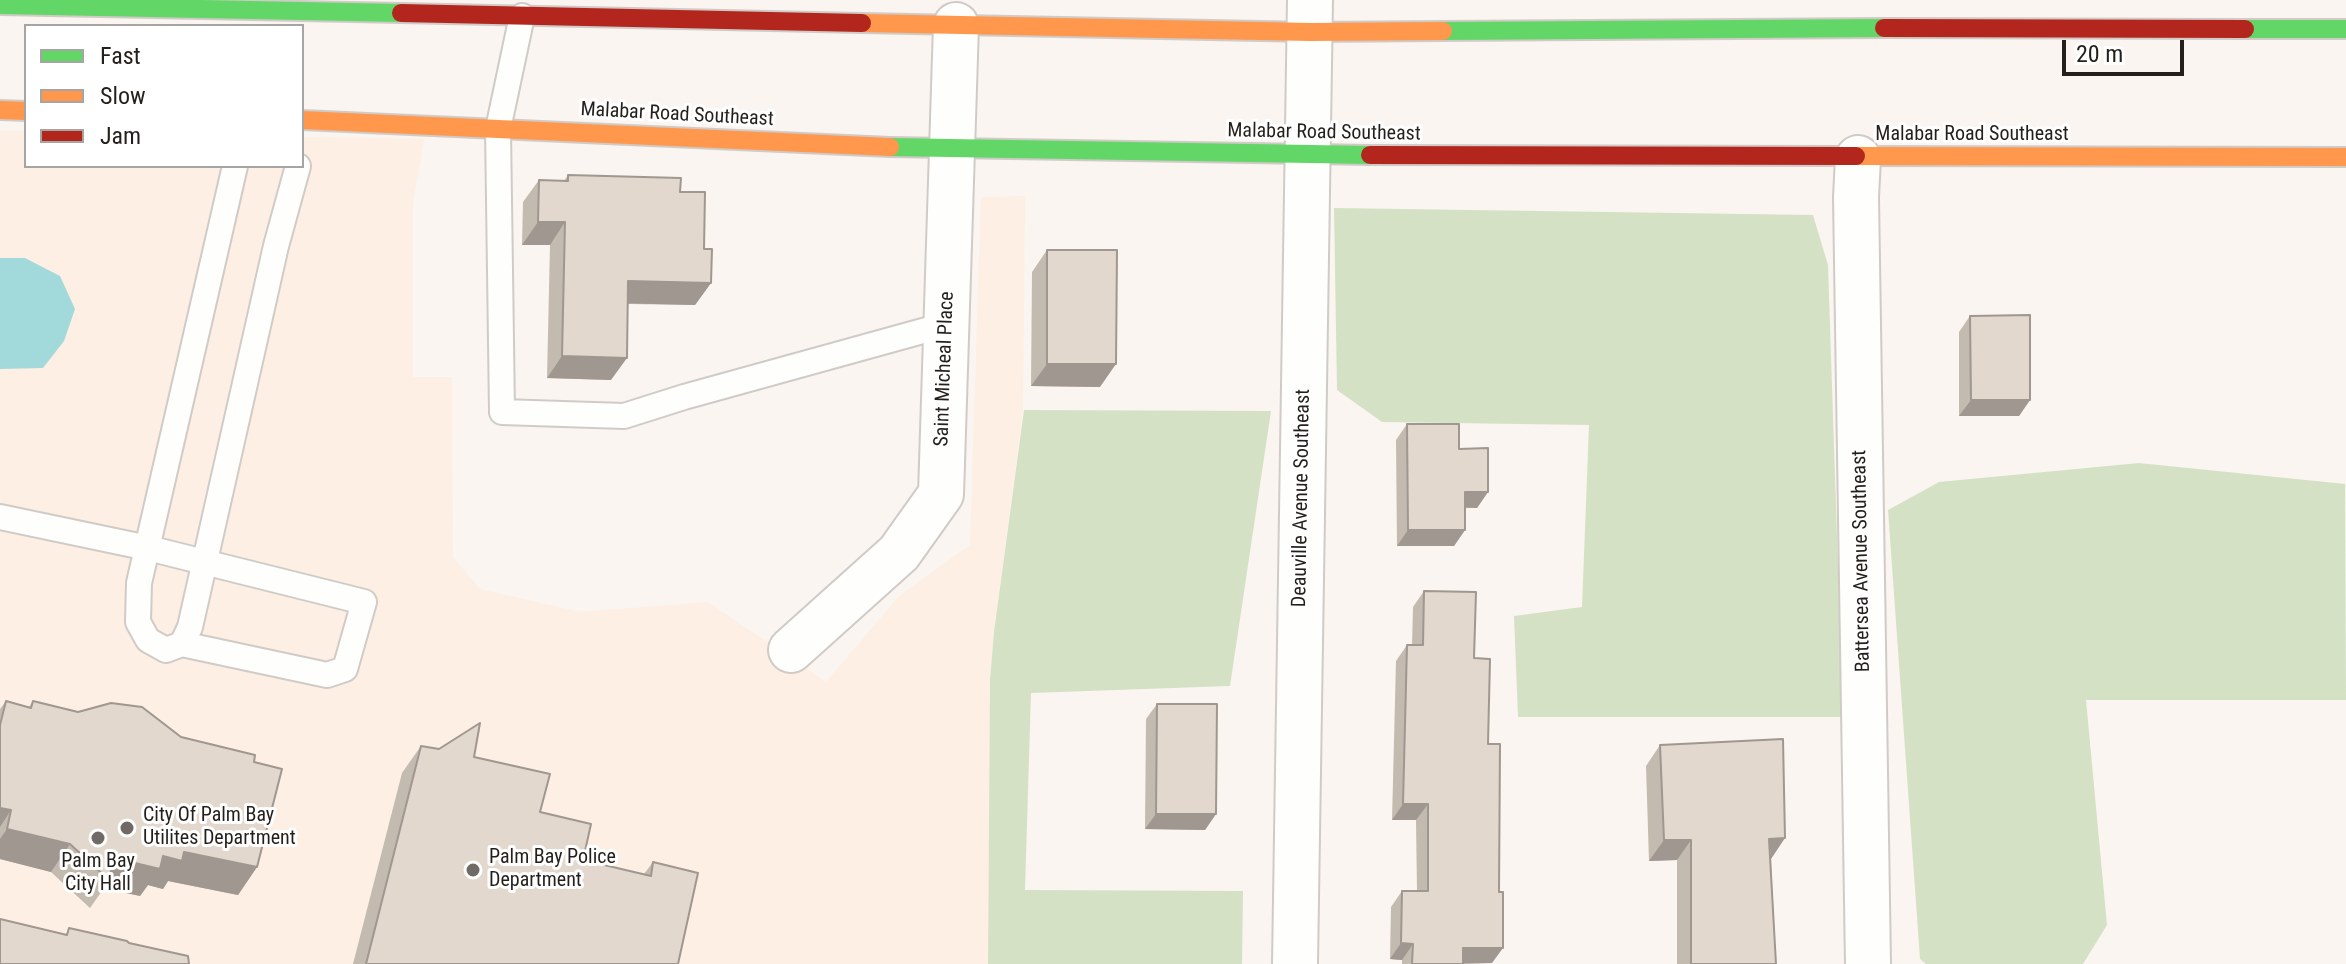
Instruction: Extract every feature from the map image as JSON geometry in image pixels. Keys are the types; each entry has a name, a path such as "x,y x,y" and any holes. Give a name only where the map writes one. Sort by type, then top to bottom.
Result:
{"main road":[{"path":"0,5 290,21 438,7 522,16 578,17 1862,14 2346,29"},
{"path":"0,110 24,111"},
{"name":"Malabar Road Southeast","path":"304,120 951,150 1858,158 2346,157"}],"street":[{"name":"Deauville Avenue Southeast","path":"1295,964 1310,16"},
{"name":"Saint Micheal Place","path":"791,650 899,553 941,494 951,150 974,17"},
{"name":"Battersea Avenue Southeast","path":"1858,158 1856,213 1868,964"}],"lane":[{"path":"560,0 578,17"},
{"path":"522,16 498,129 502,412 624,416 948,324"},
{"path":"0,517 148,548 364,602 345,669 327,675 182,644 166,650 148,640 138,622 139,583 148,548 235,168"},
{"path":"182,644 190,627 276,246 297,168"}],"shaded area":[{"path":"0,131 24,131 24,168 304,168 304,137 424,139 413,203 413,377 452,377 453,557 480,589 580,612 708,602 826,682 899,596 970,545 981,197 1025,196 1023,410 990,680 988,964 0,964"}],"green space":[{"path":"1334,208 1813,215 1828,265 1843,717 1518,717 1514,616 1582,607 1589,425 1382,422 1337,390"},
{"path":"1024,410 1271,411 1230,686 1031,693 1025,890 1243,891 1242,964 988,964 990,680"},
{"path":"2139,463 2345,484 2346,700 2086,700 2107,925 2083,964 1926,964 1920,959 1888,510 1939,482"}],"water":[{"path":"0,258 25,258 60,276 75,309 64,341 43,368 0,369"}],"building":[{"path":"568,175 681,178 680,192 705,192 704,249 712,249 711,283 628,281 627,358 562,356 565,222 538,222 539,180 568,181"},
{"path":"1047,250 1117,250 1116,364 1047,364"},
{"path":"2030,315 2030,400 1971,400 1970,316"},
{"path":"1407,424 1459,424 1459,449 1488,448 1488,492 1465,492 1465,530 1408,530"},
{"path":"1424,591 1476,592 1474,658 1490,659 1488,744 1500,744 1499,892 1503,892 1503,948 1463,948 1463,964 1412,964 1413,944 1401,943 1402,891 1428,891 1428,804 1403,804 1407,645 1423,645"},
{"name":"City Of Palm Bay Utilites Department","path":"6,701 31,708 33,701 78,712 111,703 142,707 181,737 255,755 254,762 282,769 257,867 184,852 182,861 163,856 160,869 114,858 109,880 70,844 7,829 11,810 0,808 0,725"},
{"path":"1157,704 1217,704 1216,814 1156,814"},
{"name":"Palm Bay Police Department","path":"480,723 474,757 550,774 540,812 591,824 583,860 651,876 653,862 698,873 678,964 366,964 421,746 439,749"},
{"path":"1783,739 1785,838 1769,839 1776,964 1691,964 1691,840 1664,840 1660,745"},
{"path":"0,919 67,935 69,928 127,941 188,956 189,964 0,964"}],"traffic: fast":[{"path":"0,5 401,13"},
{"path":"1443,31 1884,28"},
{"path":"2245,29 2346,29"},
{"path":"890,147 1370,155"}],"traffic: slow":[{"path":"862,23 1310,32 1443,31"},
{"path":"0,110 24,111"},
{"path":"304,120 890,147"},
{"path":"1856,156 2346,157"}],"traffic: jam":[{"path":"401,13 862,23"},
{"path":"1884,28 2245,29"},
{"path":"1370,155 1856,156"}],"place":[{"name":"City Of Palm Bay Utilites Department","path":"127,828"},
{"name":"Palm Bay City Hall","path":"98,838"},
{"name":"Palm Bay Police Department","path":"473,870"}]}
